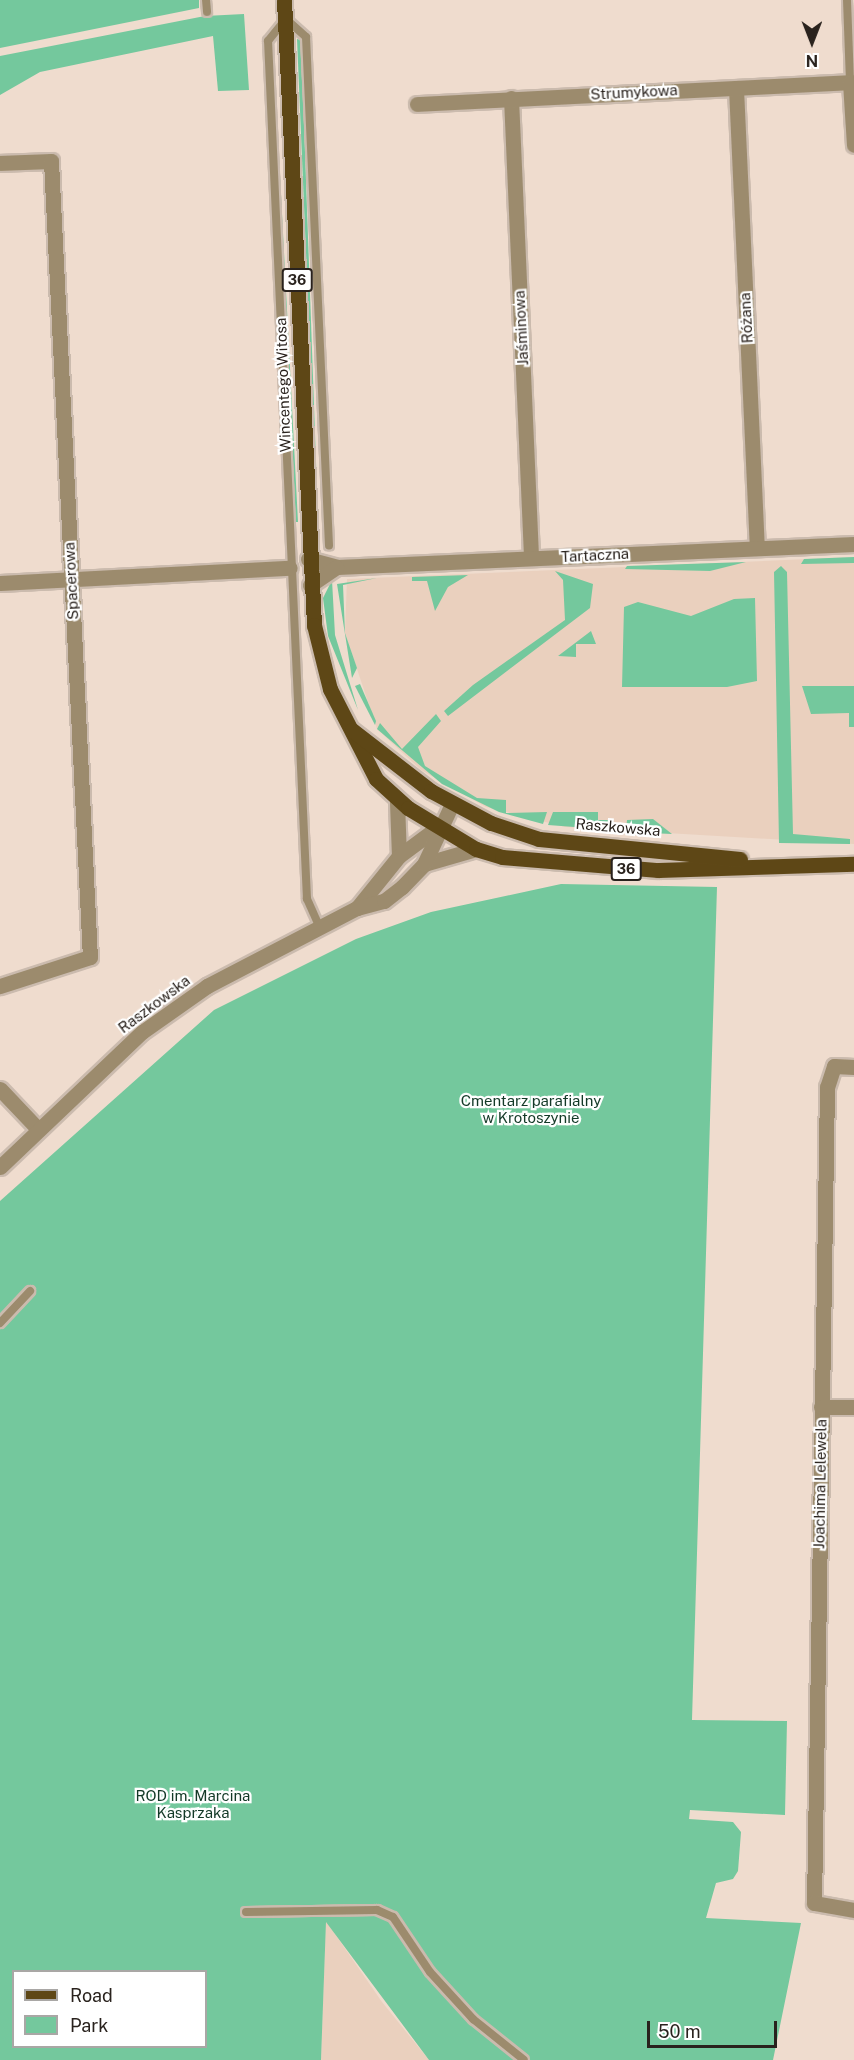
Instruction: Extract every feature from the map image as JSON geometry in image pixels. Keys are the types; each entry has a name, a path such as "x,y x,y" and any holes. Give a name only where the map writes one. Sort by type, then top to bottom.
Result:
{"main road":[{"name":"Wincentego Witosa","path":"284,0 310,585 330,689 348,727 376,779 398,802 438,827"},
{"name":"Wincentego Witosa","path":"348,727 452,804"},
{"name":"Raszkowska","path":"452,804 539,838 777,864"},
{"name":"Raszkowska","path":"438,827 476,849 594,868 854,864"}],"street":[{"name":"Strumykowa","path":"417,104 850,82"},
{"path":"850,82 854,145"},
{"name":"Różana","path":"736,88 757,548"},
{"name":"Jaśminowa","path":"511,98 531,558"},
{"name":"Spacerowa","path":"0,163 51,161 90,957 0,986"},
{"name":"Tartaczna","path":"309,559 337,567 854,544"},
{"path":"310,585 337,567"},
{"path":"0,584 290,568"},
{"path":"398,802 399,856"},
{"name":"Raszkowska","path":"0,1167 142,1032 207,986 357,908 384,902 424,864 438,827 452,804"},
{"name":"Raszkowska","path":"357,908 399,856 438,827"},
{"path":"424,864 476,849"},
{"name":"Joachima Lelewela","path":"854,1066 834,1066 827,1087 813,1903 854,1910"},
{"path":"0,1089 38,1129"},
{"path":"821,1407 854,1407"}],"lane":[{"path":"206,0 207,12"},
{"path":"847,0 850,82"},
{"path":"320,928 307,898 290,568 268,41 286,19 306,38 329,545"},
{"path":"307,514 326,497"},
{"path":"0,1323 30,1291"},
{"path":"246,1912 377,1910 393,1917 430,1972 473,2019 524,2060"}],"shaded area":[{"path":"854,557 854,844 565,827 486,807 421,770 377,729 345,633 347,579"},
{"path":"326,1921 382,2002 429,2060 321,2060"}],"green space":[{"path":"0,0 199,0 199,8 0,48"},
{"path":"244,14 249,90 218,91 213,36 40,72 0,95 0,56 205,16"},
{"path":"297,39 301,40 317,490 316,490"},
{"path":"273,40 298,522 292,522"},
{"path":"854,557 854,563 801,564 804,559"},
{"path":"746,562 710,571 625,569 627,566"},
{"path":"781,566 787,572 793,834 850,839 850,844 779,843 774,572"},
{"path":"555,571 593,584 590,608 448,716 444,711 473,685 565,620 563,580"},
{"path":"468,575 448,587 435,611 427,581 412,581 412,577"},
{"path":"377,578 343,585 345,633 357,668 352,678 337,584"},
{"path":"332,580 335,635 358,710 328,636 323,598"},
{"path":"755,598 757,681 727,687 622,687 624,607 638,602 691,616 734,599"},
{"path":"591,631 596,644 576,644 576,657 558,656"},
{"path":"360,684 376,721 375,725 355,686"},
{"path":"802,686 854,686 854,727 849,727 849,713 811,714"},
{"path":"436,714 441,721 418,747 425,766 477,798 506,800 506,813 547,812 543,824 499,812 442,784 377,729 380,723 402,749"},
{"path":"553,812 598,812 598,820 613,820 614,830 548,825"},
{"path":"653,819 672,834 626,832 627,820"},
{"path":"561,884 717,887 692,1720 787,1721 785,1815 690,1810 689,1819 733,1822 741,1832 738,1871 733,1879 716,1883 706,1918 801,1923 773,2060 429,2060 326,1922 321,2060 0,2060 0,1201 214,1010 356,939 431,912"}],"park label":[{"name":"Cmentarz parafialny w Krotoszynie","path":"531,1108"},
{"name":"ROD im. Marcina Kasprzaka","path":"193,1804"}]}
